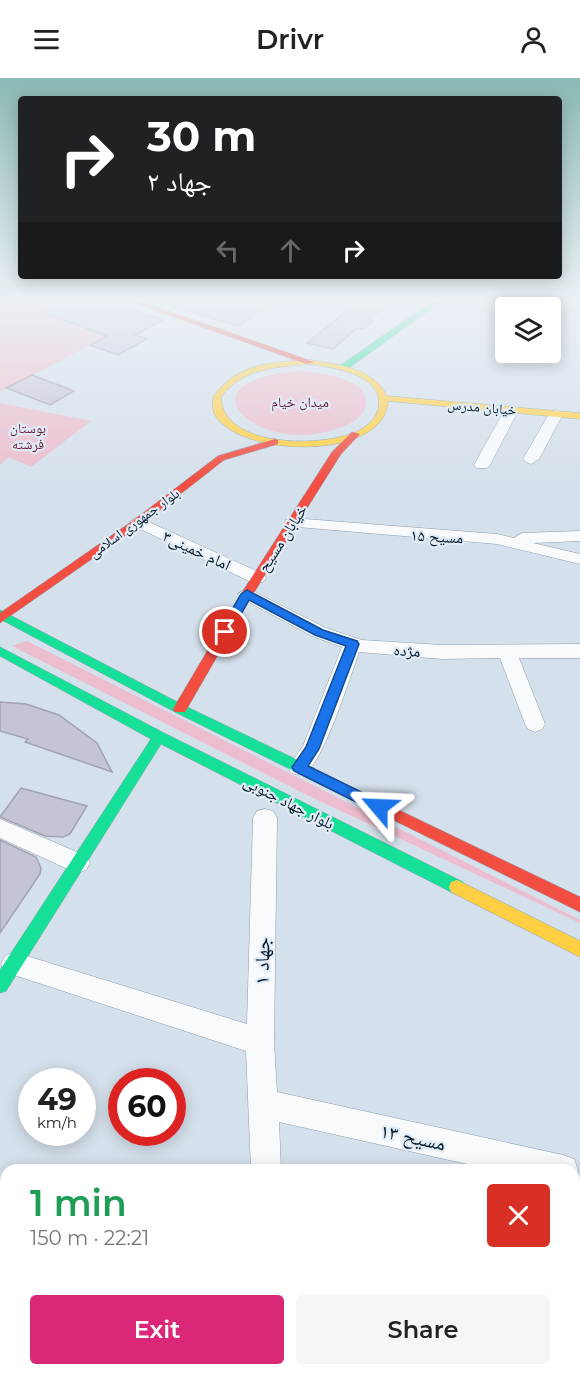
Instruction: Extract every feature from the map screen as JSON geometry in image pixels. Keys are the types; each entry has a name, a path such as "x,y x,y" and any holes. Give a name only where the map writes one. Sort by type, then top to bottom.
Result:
{"main road":[{"path":"310,362 343,368 363,375 376,386 384,398 383,411 374,424 355,434 331,441 303,444 275,442 250,435 230,425 218,412 216,399 223,386 238,375 259,367 310,362"},
{"path":"343,368 352,362"},
{"name":"خیابان مدرس","path":"384,398 580,416"},
{"name":"بلوار جمهوری اسلامی","path":"159,488 207,453 230,425"},
{"name":"خیابان مسیح","path":"180,709 252,586 337,452 355,434"},
{"name":"بلوار جمهوری اسلامی","path":"1,616 138,522 221,458 275,442"},
{"path":"1,616 40,633 180,709 580,905"},
{"path":"3,652 14,639 26,634 40,633"},
{"name":"بلوار جهاد جنوبی","path":"3,652 159,737 580,949"},
{"path":"7,974 159,737"}],"street":[{"path":"482,465 512,409"},
{"path":"531,459 556,414"},
{"name":"امام خمینی۳","path":"138,522 252,586"},
{"name":"مسیح ۱۵","path":"292,523 497,539 580,560"},
{"path":"497,539 580,536"},
{"name":"مژده","path":"252,586 319,632 353,644 442,652 580,651"},
{"path":"299,767 312,749 353,644"},
{"path":"507,652 535,724"},
{"name":"جهاد ۱","path":"265,818 260,1042 266,1164"},
{"path":"0,828 78,863"},
{"path":"7,974 260,1042"},
{"name":"مسیح ۱۳","path":"264,1104 536,1164"}],"green space":[{"path":"0,362 59,362 0,392"},
{"name":"میدان خیام","path":"300,371 320,373 355,384 366,399 360,416 339,428 309,435 281,433 258,426 242,414 235,401 241,388 262,377"},
{"name":"بوستان فرشته","path":"0,403 91,421 31,467 9,457 0,465"},
{"path":"27,641 580,920 580,923 309,796 12,646"}],"building":[{"path":"32,375 74,391 50,405 6,388"},
{"path":"0,702 26,704 59,715 97,743 112,772 25,742 28,739 0,731"},
{"path":"21,788 87,806 70,834 63,837 45,836 0,817"},
{"path":"0,840 36,857 41,868 40,874 0,933"}],"traffic: fast":[{"path":"343,368 352,362"},
{"path":"0,614 180,709 309,772"},
{"path":"0,651 159,737 457,887"},
{"path":"0,985 159,737"}],"traffic: slow":[{"path":"310,362 345,369 370,379 383,396 383,408 375,422 363,432 349,438 330,442 287,443 247,435 231,426 220,415 217,397 234,378 258,368 310,362"},
{"path":"384,398 580,416"},
{"path":"457,887 580,949"}],"traffic: jam":[{"path":"180,709 247,594 337,452 355,434"},
{"path":"0,619 138,522 221,458 275,442"},
{"path":"309,772 580,905"}],"route":[{"path":"225,632 247,594 319,632 353,644 312,749 299,767 379,807"}]}
